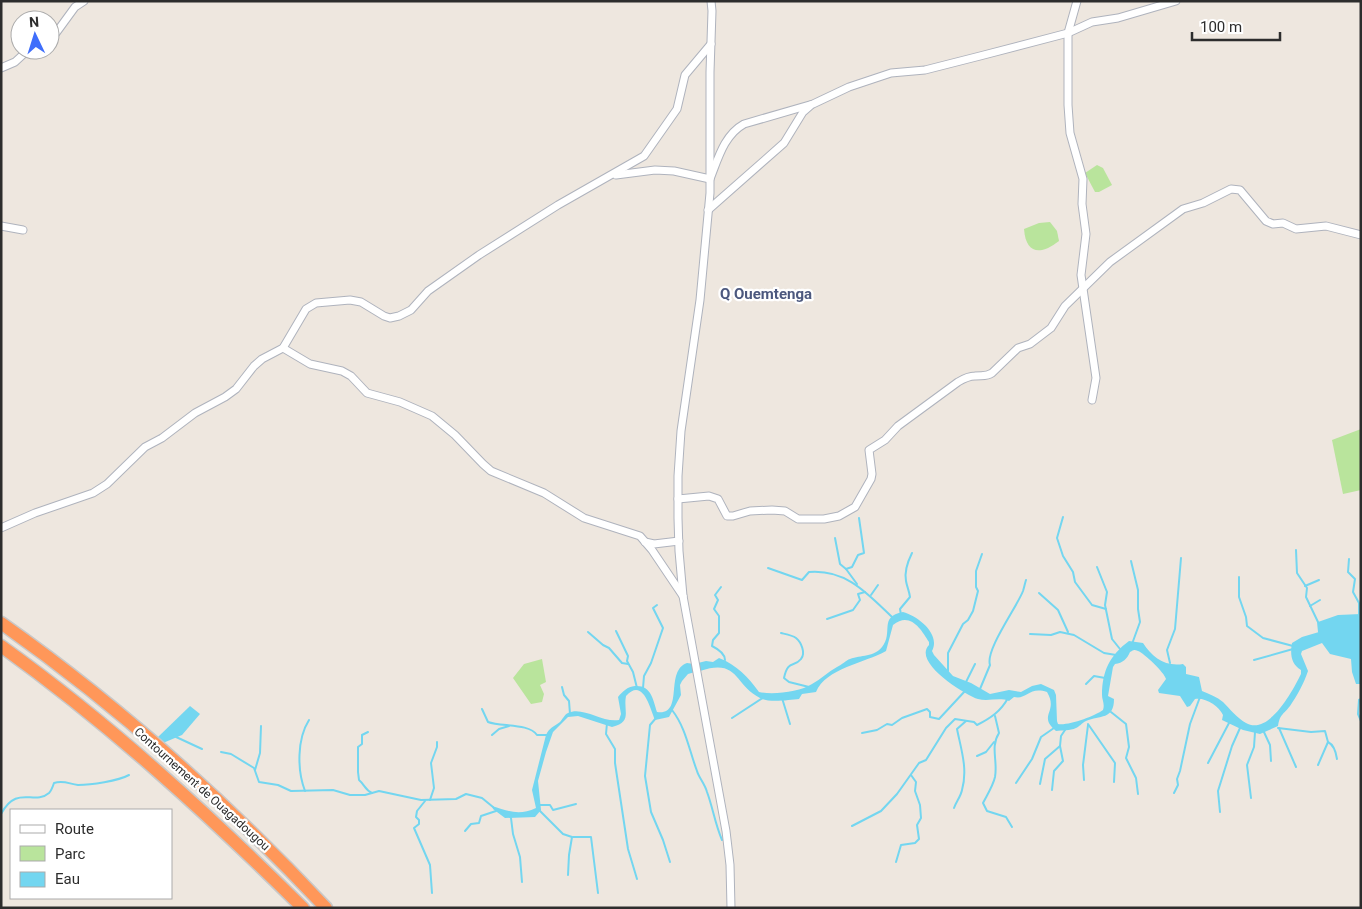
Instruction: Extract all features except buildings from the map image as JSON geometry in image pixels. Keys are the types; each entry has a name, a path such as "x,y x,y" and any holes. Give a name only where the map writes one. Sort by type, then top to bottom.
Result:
{"highway":[{"name":"Contournement de Ouagadougou","path":"1,623 42,652 164,751 242,824 326,908"},
{"name":"Contournement de Ouagadougou","path":"1,646 102,723 151,764 233,838 303,908"}],"street":[{"path":"60,27 75,4 84,1"},
{"path":"712,1 708,210 700,300 682,431 678,499 683,596 726,831 730,865 731,908"},
{"path":"1077,1 1068,33 1068,106 1070,133 1083,179 1082,204 1086,234 1081,275 1096,378 1092,400"},
{"path":"710,179 726,140 737,127 744,124 813,104 849,88 891,73 925,70 1068,33 1092,22 1118,18 1176,1"},
{"path":"1,528 35,513 93,493 116,477 145,447 162,438 195,413 236,389 262,359 283,348 306,309 316,303 350,300 361,302 390,318 399,316 411,310 428,291 479,255 558,205 644,156 677,109 685,75 711,44"},
{"path":"1,68 17,60"},
{"path":"708,210 784,143 803,112 813,104"},
{"path":"610,176 655,170 674,171 710,179"},
{"path":"678,499 709,496 718,499 727,516 750,511 772,510 785,512 798,519 824,519 839,516 855,507 871,479 869,450 871,447 886,440 898,426 958,382 977,375 987,376 1018,348 1030,344 1051,328 1065,306 1110,262 1183,208 1203,203 1231,189 1240,190 1266,221 1273,224 1283,223 1296,229 1326,226 1361,236"},
{"path":"1,226 23,230"},
{"path":"283,348 310,364 342,371 351,376 367,393 400,402 424,412 455,434 492,471 544,494 584,518 640,536 683,596"},
{"path":"645,542 654,544 679,541"}],"green space":[{"path":"1097,165 1103,168 1112,185 1099,192 1095,192 1085,173"},
{"path":"1050,222 1057,231 1059,241 1046,249 1035,250 1031,248 1025,238 1024,229 1039,223"},
{"path":"1361,429 1361,490 1343,494 1332,440"},
{"path":"542,659 546,682 540,685 544,694 542,702 531,704 513,678 524,664"}],"water":[{"path":"903,612 915,617 931,632 934,655 953,676 971,683 990,694 1009,690 1021,692 1041,684 1054,690 1058,724 1068,724 1081,720 1103,710 1102,686 1108,664 1122,646 1129,641 1143,643 1160,660 1170,664 1183,664 1186,667 1186,674 1199,677 1202,691 1221,700 1246,723 1255,725 1263,723 1279,709 1301,674 1301,670 1295,665 1292,658 1292,643 1302,637 1319,632 1318,622 1338,615 1361,614 1361,684 1356,684 1352,672 1351,659 1330,654 1322,643 1302,651 1301,654 1308,671 1300,689 1281,717 1278,726 1260,734 1243,730 1222,720 1223,715 1221,712 1215,705 1207,701 1195,699 1187,707 1180,696 1159,693 1158,690 1166,679 1165,676 1145,655 1134,650 1130,652 1128,657 1113,667 1108,696 1114,699 1112,710 1109,714 1086,721 1074,729 1056,731 1048,721 1051,704 1047,692 1036,691 1022,697 1014,697 1009,701 1001,699 982,700 971,696 952,685 934,669 928,660 926,652 929,642 919,627 905,620 893,625 886,651 837,672 828,677 816,692 802,694 799,699 764,700 752,693 729,670 713,668 700,671 698,663 713,662 719,658 742,672 759,692 779,693 801,689 848,660 875,653 879,650 887,636 891,617"},
{"path":"687,663 694,664 695,672 688,674 682,681 680,685 681,695 669,717 655,720 645,696 637,690 632,691 626,696 626,715 623,722 619,725 612,727 578,716 568,717 553,732 546,752 538,781 541,810 535,817 505,818 493,809 492,806 508,811 524,812 536,808 532,790 546,735 567,714 574,711 606,719 619,720 621,714 618,697 625,690 635,686 648,690 657,712 665,711 670,707 673,700 675,683 680,668"},
{"path":"190,706 200,714 182,735 163,743 157,738"}],"waterway":[{"path":"1063,517 1057,538 1063,556 1073,572 1075,582 1092,605 1106,609"},
{"path":"857,584 846,569 852,567 858,555 864,553 859,518"},
{"path":"835,538 840,564 846,569"},
{"path":"1296,550 1297,573 1307,588 1306,597 1318,622 1319,632"},
{"path":"901,615 900,609 910,597 906,574 912,553"},
{"path":"948,671 948,653 963,624 968,620 973,611 978,591 976,587 976,571 982,554"},
{"path":"1170,663 1167,650 1175,629 1181,558"},
{"path":"1349,559 1348,572 1355,579 1353,592 1359,603 1359,616"},
{"path":"1131,561 1138,590 1140,622 1132,644"},
{"path":"1097,567 1107,592 1105,605 1112,639 1120,649"},
{"path":"768,568 802,580 809,572 834,574 865,591 892,617"},
{"path":"1239,577 1239,597 1247,626 1263,638 1293,646"},
{"path":"980,689 990,665 992,649 1020,598 1026,580"},
{"path":"1305,586 1319,580"},
{"path":"871,595 878,585"},
{"path":"721,587 715,595 718,600 714,609 719,616 719,633 713,640 712,646 722,653 725,660"},
{"path":"827,619 853,610 860,600 858,594 865,592"},
{"path":"1039,593 1058,610 1068,632"},
{"path":"1310,606 1320,600"},
{"path":"643,688 644,676 651,663 663,628 653,608 657,605"},
{"path":"616,631 628,656 627,661 633,672 637,688"},
{"path":"588,632 609,648 622,663 628,664"},
{"path":"1030,634 1051,635 1060,632 1074,635 1104,653 1116,655"},
{"path":"781,633 796,638 800,642 803,651 801,659 787,668 784,678 789,682 809,687"},
{"path":"1254,660 1293,649"},
{"path":"966,682 975,664"},
{"path":"1086,684 1094,676 1105,678"},
{"path":"562,687 564,695 569,701 570,714"},
{"path":"862,733 877,730 887,724 892,725 902,718 927,709 930,712 930,717 939,719 965,691"},
{"path":"732,718 764,697"},
{"path":"1174,793 1178,785 1177,779 1190,724 1200,697"},
{"path":"782,698 790,724"},
{"path":"852,826 881,811 897,794 919,763 926,760 946,728 955,719 974,722 977,725 995,714 1008,698"},
{"path":"1361,699 1359,700 1358,714 1361,721"},
{"path":"482,709 488,722 521,727 533,731 537,735 547,735"},
{"path":"672,710 684,732 698,774 706,789 722,840"},
{"path":"1111,712 1126,724 1129,747 1126,758 1136,778 1138,794"},
{"path":"995,716 999,733 995,744 996,771 983,803 987,811 1006,817 1012,827"},
{"path":"656,718 650,725 645,776 651,812 670,862"},
{"path":"305,791 301,774 300,745 309,720"},
{"path":"954,808 964,782 963,759 957,729 966,721"},
{"path":"607,723 606,734 615,749 615,763 628,849 637,879"},
{"path":"1208,763 1229,723"},
{"path":"1088,724 1115,763 1114,782"},
{"path":"1084,780 1083,765 1088,725"},
{"path":"255,770 260,753 261,726"},
{"path":"492,735 499,729 509,726"},
{"path":"1016,783 1032,759 1041,737 1054,728"},
{"path":"1220,812 1218,791 1232,746 1240,728"},
{"path":"1278,728 1311,732 1325,731 1328,742 1318,765"},
{"path":"1279,728 1296,767"},
{"path":"1040,784 1045,759 1060,746 1061,736 1065,730"},
{"path":"1263,730 1270,745 1271,761"},
{"path":"368,732 362,735 362,744 358,747 358,772 359,780 372,793"},
{"path":"1251,798 1247,765 1254,747 1255,732"},
{"path":"174,736 202,749"},
{"path":"430,800 434,788 431,763 437,742"},
{"path":"977,756 986,752 994,742"},
{"path":"1328,742 1332,745 1337,759"},
{"path":"1052,790 1054,771 1063,761 1060,746"},
{"path":"221,752 231,754 254,768 259,782 278,785 291,791 333,790 350,795 365,795 379,791 421,800 456,799 466,794 482,798 493,807"},
{"path":"1,814 13,800 43,796 50,792 54,783 90,784 111,781 129,775"},
{"path":"896,862 901,845 915,843 919,839 917,825 921,818 920,805 915,791 916,782 911,775"},
{"path":"425,801 417,811 416,817 419,820 419,824 414,828 430,865 432,893"},
{"path":"539,805 550,805 553,810 576,804"},
{"path":"539,810 563,834 572,837 568,875"},
{"path":"465,831 471,824 479,823 481,816 496,811"},
{"path":"511,818 513,834 520,857 522,882"},
{"path":"573,837 591,837 598,893"}],"district":[{"name":"Q Ouemtenga","path":"766,294"}]}
